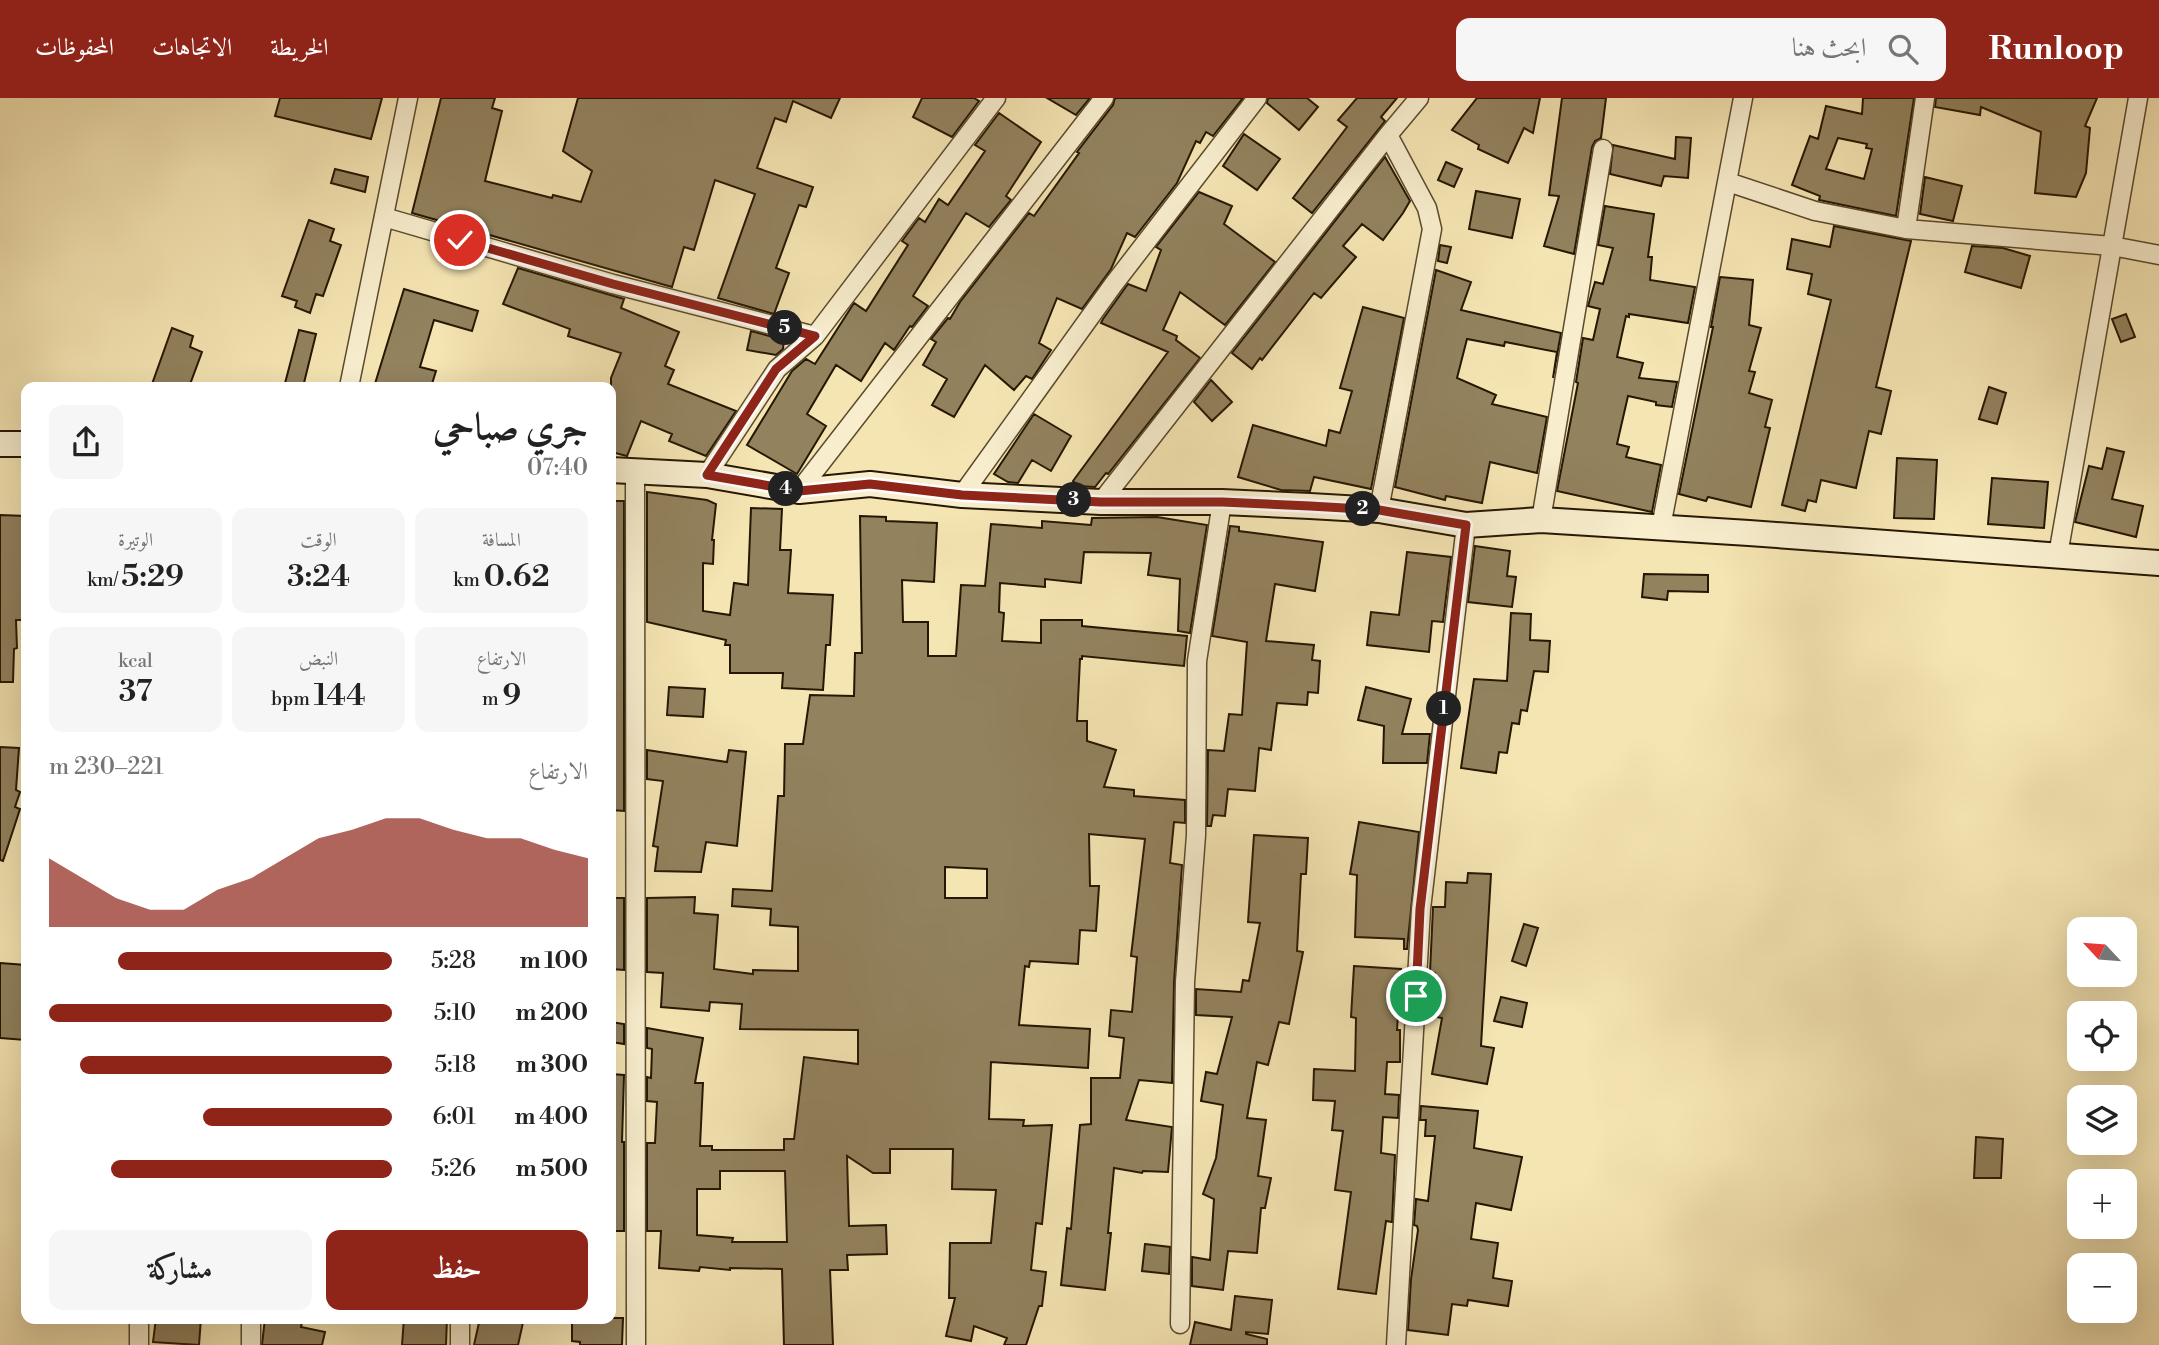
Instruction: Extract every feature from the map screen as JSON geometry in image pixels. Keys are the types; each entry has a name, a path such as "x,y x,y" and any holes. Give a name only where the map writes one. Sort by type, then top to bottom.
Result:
{"main road":[{"path":"0,443 21,444"},
{"path":"623,471 707,475 799,491 870,484 962,495 1101,502 1222,502 1379,510 1466,525 1541,520 2159,563"}],"street":[{"path":"350,382 408,98"},
{"path":"707,475 776,369 815,336 996,98"},
{"path":"799,491 1104,98"},
{"path":"962,495 1112,285 1257,98"},
{"path":"1101,502 1419,98"},
{"path":"1661,527 1743,98"},
{"path":"1906,229 1925,98"},
{"path":"2058,555 2138,98"},
{"path":"1379,510 1432,229 1427,208 1388,135"},
{"path":"1541,520 1604,149"},
{"path":"1728,182 1815,211 1906,229 2112,246 2159,255"},
{"path":"384,217 613,284 815,336"},
{"path":"623,471 636,1345"},
{"path":"1180,1324 1185,982 1196,835 1197,662 1222,502"},
{"path":"1396,1345 1420,909 1466,525"},
{"path":"139,1324 139,1345"},
{"path":"251,1324 251,1345"},
{"path":"460,1324 460,1345"}],"building":[{"path":"280,98 382,98 371,139 275,116"},
{"path":"441,98 495,98 492,108 502,111 485,181 552,198 553,195 581,202 592,171 563,151 578,98 840,98 831,118 793,101 786,122 775,118 757,168 813,187 806,207 799,205 776,268 789,273 774,314 718,298 755,194 715,180 694,250 684,247 672,287 412,213"},
{"path":"922,98 974,98 979,101 952,137 913,117"},
{"path":"1047,98 1090,98 1076,115"},
{"path":"1115,98 1243,98 1213,136 1206,132 1200,143 1196,141 1177,183 1135,237 1127,233 1111,269 1082,309 1057,298 1039,343 1051,350 1032,379 1026,376 1014,390 985,365 954,417 932,405 947,379 923,365 936,342 931,339 948,318 950,319 960,302 1029,213 1034,216 1113,105"},
{"path":"1268,98 1307,98 1318,107 1299,130 1267,103"},
{"path":"1357,98 1397,98 1381,117 1385,121 1312,213 1293,198 1347,127 1338,120"},
{"path":"1477,98 1540,98 1533,133 1524,128 1508,163 1478,149 1479,145 1452,130"},
{"path":"1562,98 1606,98 1601,138 1595,141 1592,147 1574,254 1544,246 1559,196 1549,195"},
{"path":"1863,98 1914,98 1896,216 1819,200 1820,196 1792,185 1810,136 1818,139 1826,106 1862,114","holes":["1838,138 1867,144 1866,148 1872,149 1864,179 1826,169"]},
{"path":"1936,98 2097,98 2085,126 2090,128 2086,173 2076,197 2035,193 2041,132 1981,107 1980,115 1935,107"},
{"path":"999,113 1041,142 1006,196 1011,200 989,227 966,213 913,296 928,306 894,350 885,343 861,381 836,365 807,414 826,426 797,474 747,445 792,371 806,359 815,364 854,303 866,311 908,245 902,241 919,218 925,222 939,199 948,205 985,151 975,145"},
{"path":"1244,134 1280,159 1257,190 1223,166"},
{"path":"1676,137 1691,138 1688,178 1664,176 1661,186 1610,174 1613,145 1675,159"},
{"path":"1385,157 1410,201 1403,213 1383,240 1362,224 1343,246 1356,257 1321,298 1314,293 1252,369 1232,353"},
{"path":"1446,162 1462,169 1454,187 1438,180"},
{"path":"335,169 368,177 365,192 331,183"},
{"path":"1925,177 1962,186 1953,221 1920,214"},
{"path":"1476,191 1520,199 1512,238 1469,229"},
{"path":"1199,192 1232,206 1224,224 1275,262 1225,325 1180,292 1163,330 1177,336 1176,340 1200,358 1108,474 1106,473 1095,487 1079,486 1073,481 1168,352 1101,323 1128,284 1146,291 1161,250 1156,247"},
{"path":"1605,206 1654,214 1648,257 1652,257 1650,280 1695,287 1688,323 1629,314 1629,317 1626,316 1617,357 1643,363 1639,378 1677,382 1672,407 1628,396 1617,444 1629,447 1626,457 1661,465 1652,512 1557,491 1578,383 1583,338 1593,340 1600,309 1588,306 1595,282 1603,284 1613,248 1598,245"},
{"path":"309,220 334,229 330,241 341,245 323,296 316,294 310,313 295,307 297,301 282,296"},
{"path":"1834,226 1911,241 1876,387 1891,391 1881,434 1869,431 1856,488 1821,480 1816,502 1808,500 1805,511 1782,505 1831,300 1808,294 1812,274 1787,269 1792,239 1830,247"},
{"path":"1440,245 1451,247 1447,263 1438,261"},
{"path":"1972,246 2003,248 2030,256 2021,288 1965,272"},
{"path":"518,268 624,299 621,308 679,332 665,366 674,370 668,384 736,411 706,456 669,441 672,434 641,421 627,456 616,453 616,382 611,382 611,378 621,353 568,336 570,329 503,304"},
{"path":"1436,270 1471,282 1461,310 1561,333 1553,378 1557,352 1505,342 1504,346 1467,339 1457,378 1496,395 1492,404 1547,417 1537,473 1490,462 1482,503 1446,496 1445,500 1395,487"},
{"path":"1720,277 1753,280 1749,325 1761,328 1749,371 1755,372 1749,393 1772,400 1765,427 1770,428 1751,507 1708,497 1706,501 1679,494 1713,327"},
{"path":"404,289 478,311 472,331 434,320 420,367 436,371 433,382 376,382"},
{"path":"1363,307 1404,318 1371,489 1314,477 1310,491 1281,490 1238,477 1253,425 1326,446 1329,430 1340,433 1352,391 1340,388"},
{"path":"2126,314 2135,337 2121,342 2112,319"},
{"path":"172,328 193,336 190,347 202,352 191,382 153,382"},
{"path":"299,330 316,334 304,382 285,382"},
{"path":"751,331 784,340 783,349 776,355 747,350"},
{"path":"1211,380 1232,402 1212,421 1194,402"},
{"path":"1989,387 2006,393 1997,424 1979,419"},
{"path":"1034,414 1071,436 1051,471 1032,460 1018,483 1008,482 994,474"},
{"path":"2107,448 2124,452 2112,499 2143,506 2136,537 2075,522 2089,466 2102,469"},
{"path":"1897,458 1937,460 1934,519 1894,518"},
{"path":"1992,478 2048,482 2044,528 1988,524"},
{"path":"647,492 707,500 716,504 712,540 713,564 703,563 703,611 730,615 734,583 748,585 751,508 782,509 780,550 791,550 788,593 833,595 830,645 826,645 823,690 782,688 783,673 730,673 730,645 725,645 726,640 647,622"},
{"path":"616,501 624,501 624,811 616,810"},
{"path":"0,515 21,516 21,620 16,620 17,648 14,649 13,682 0,682"},
{"path":"860,516 886,517 886,521 937,523 934,582 902,580 903,622 928,622 928,656 956,656 961,585 985,586 991,524 1042,528 1042,521 1091,525 1092,518 1157,517 1207,525 1190,633 1178,631 1180,579 1148,575 1151,553 1084,552 1081,583 1045,579 1045,587 1000,583 999,612 1004,613 1002,641 1041,643 1041,620 1082,620 1082,626 1187,636 1184,666 1082,656 1077,721 1087,721 1087,741 1116,750 1104,787 1134,790 1134,796 1185,800 1185,823 1174,822 1170,863 1182,865 1174,982 1172,1083 1139,1080 1126,1120 1172,1127 1168,1172 1142,1173 1114,1168 1105,1290 1061,1285 1067,1228 1071,1229 1080,1125 1091,1124 1091,1078 1120,1078 1124,1038 1109,1036 1111,1010 1132,1012 1137,957 1131,956 1145,839 1089,834 1090,886 1099,886 1096,931 1080,930 1078,964 1030,961 1029,967 1025,966 1019,1025 1090,1029 1088,1068 991,1062 989,1119 1024,1120 1023,1126 1052,1125 1042,1224 1036,1223 1031,1270 1046,1272 1042,1306 1039,1306 1026,1345 1004,1345 1007,1338 974,1326 971,1341 946,1336 955,1298 949,1298 950,1243 991,1243 996,1190 952,1189 953,1149 890,1149 890,1173 873,1173 847,1156 849,1226 886,1225 887,1254 847,1255 848,1270 830,1270 833,1345 784,1345 782,1269 730,1270 700,1267 699,1271 659,1268 661,1231 647,1231 647,1143 655,1143 657,1102 647,1101 647,1077 651,1078 652,1049 647,1048 647,1028 703,1038 695,1083 703,1083 700,1146 712,1146 712,1150 784,1150 784,1139 794,1139 804,1057 858,1064 858,1030 740,1029 742,1004 710,1002 709,1011 661,1007 663,973 647,972 647,898 695,897 694,913 718,915 714,969 753,974 753,970 798,971 798,927 770,925 771,909 732,906 733,889 772,891 778,796 784,796 785,744 803,744 810,695 854,696 855,653 862,653","holes":["945,867 987,869 987,898 945,898","720,1171 785,1171 787,1242 732,1242 733,1238 697,1235 697,1189 720,1189"]},
{"path":"1230,526 1239,527 1239,531 1323,542 1315,591 1275,584 1266,641 1314,645 1312,660 1320,661 1318,693 1308,692 1307,705 1277,703 1271,750 1259,748 1255,791 1228,789 1225,816 1213,815 1211,826 1207,826 1208,750 1224,751 1229,714 1242,715 1247,642 1212,636"},
{"path":"1475,546 1510,551 1507,576 1516,577 1512,607 1468,602"},
{"path":"1407,552 1451,557 1443,622 1432,621 1429,652 1367,645 1371,612 1399,615"},
{"path":"1644,574 1708,575 1708,592 1668,591 1667,600 1642,597"},
{"path":"1511,613 1531,614 1530,640 1550,641 1548,672 1534,671 1527,711 1521,710 1519,724 1512,723 1507,753 1499,752 1496,773 1461,768 1474,679 1507,681"},
{"path":"669,687 705,689 703,717 667,715"},
{"path":"1366,687 1411,699 1402,734 1430,734 1427,763 1383,763 1384,726 1358,720"},
{"path":"0,747 19,748 16,790 20,792 15,807 20,809 3,861 0,860"},
{"path":"647,750 727,762 729,750 746,752 737,846 706,842 701,872 655,871 658,847 653,846 663,781 647,779"},
{"path":"1359,822 1419,832 1407,949 1404,949 1404,939 1355,937 1357,875 1350,874"},
{"path":"1254,835 1308,838 1306,874 1301,874 1297,951 1303,952 1289,1024 1279,1022 1268,1065 1257,1062 1247,1118 1266,1120 1258,1176 1271,1178 1265,1208 1261,1208 1257,1253 1228,1251 1223,1290 1192,1286 1192,1257 1210,1260 1214,1199 1203,1194 1216,1158 1223,1105 1201,1101 1206,1072 1217,1074 1232,1017 1196,1015 1196,989 1241,992 1243,980 1249,981 1260,923 1248,922"},
{"path":"1468,873 1491,874 1481,1046 1494,1048 1487,1084 1432,1074 1442,1018 1431,1016 1435,973 1430,972 1433,907 1445,907 1446,882 1467,883"},
{"path":"616,898 624,898 624,970 616,969"},
{"path":"1524,924 1538,928 1526,966 1512,961"},
{"path":"0,963 21,965 21,1040 0,1038"},
{"path":"1354,966 1401,969 1397,1030 1400,1030 1400,1062 1387,1062 1385,1094 1399,1095 1398,1118 1383,1117 1381,1153 1395,1155 1392,1222 1386,1221 1376,1294 1338,1289 1351,1192 1335,1190 1343,1131 1332,1130 1335,1101 1313,1100 1314,1069 1355,1071 1356,1018 1351,1017"},
{"path":"1501,997 1527,1003 1522,1027 1494,1021"},
{"path":"616,1023 624,1024 624,1044 616,1043"},
{"path":"616,1074 624,1075 624,1231 616,1231"},
{"path":"1421,1106 1478,1111 1474,1148 1522,1157 1511,1210 1476,1203 1471,1239 1498,1243 1493,1278 1512,1281 1508,1306 1468,1300 1467,1306 1452,1304 1448,1335 1408,1330 1418,1230 1414,1225 1416,1199 1428,1201 1435,1136 1425,1136 1426,1120 1420,1120"},
{"path":"1976,1137 2003,1139 2001,1178 1974,1178"},
{"path":"1145,1244 1170,1247 1169,1274 1142,1271"},
{"path":"1235,1296 1272,1300 1268,1334 1246,1332 1267,1339 1267,1345 1190,1345 1195,1322 1231,1330"},
{"path":"616,1318 623,1318 622,1345 580,1345 580,1342 572,1341 572,1324 616,1324"},
{"path":"155,1324 201,1324 199,1345 153,1342"},
{"path":"264,1324 302,1324 301,1327 325,1332 322,1345 262,1345"},
{"path":"404,1324 447,1324 446,1345 402,1345"},
{"path":"479,1324 523,1324 518,1345 474,1345"}],"route":[{"path":"460,240 613,284 815,336 776,369 707,475 799,491 870,484 962,495 1101,502 1222,502 1310,506 1379,510 1466,525 1420,909 1416,996"}]}
